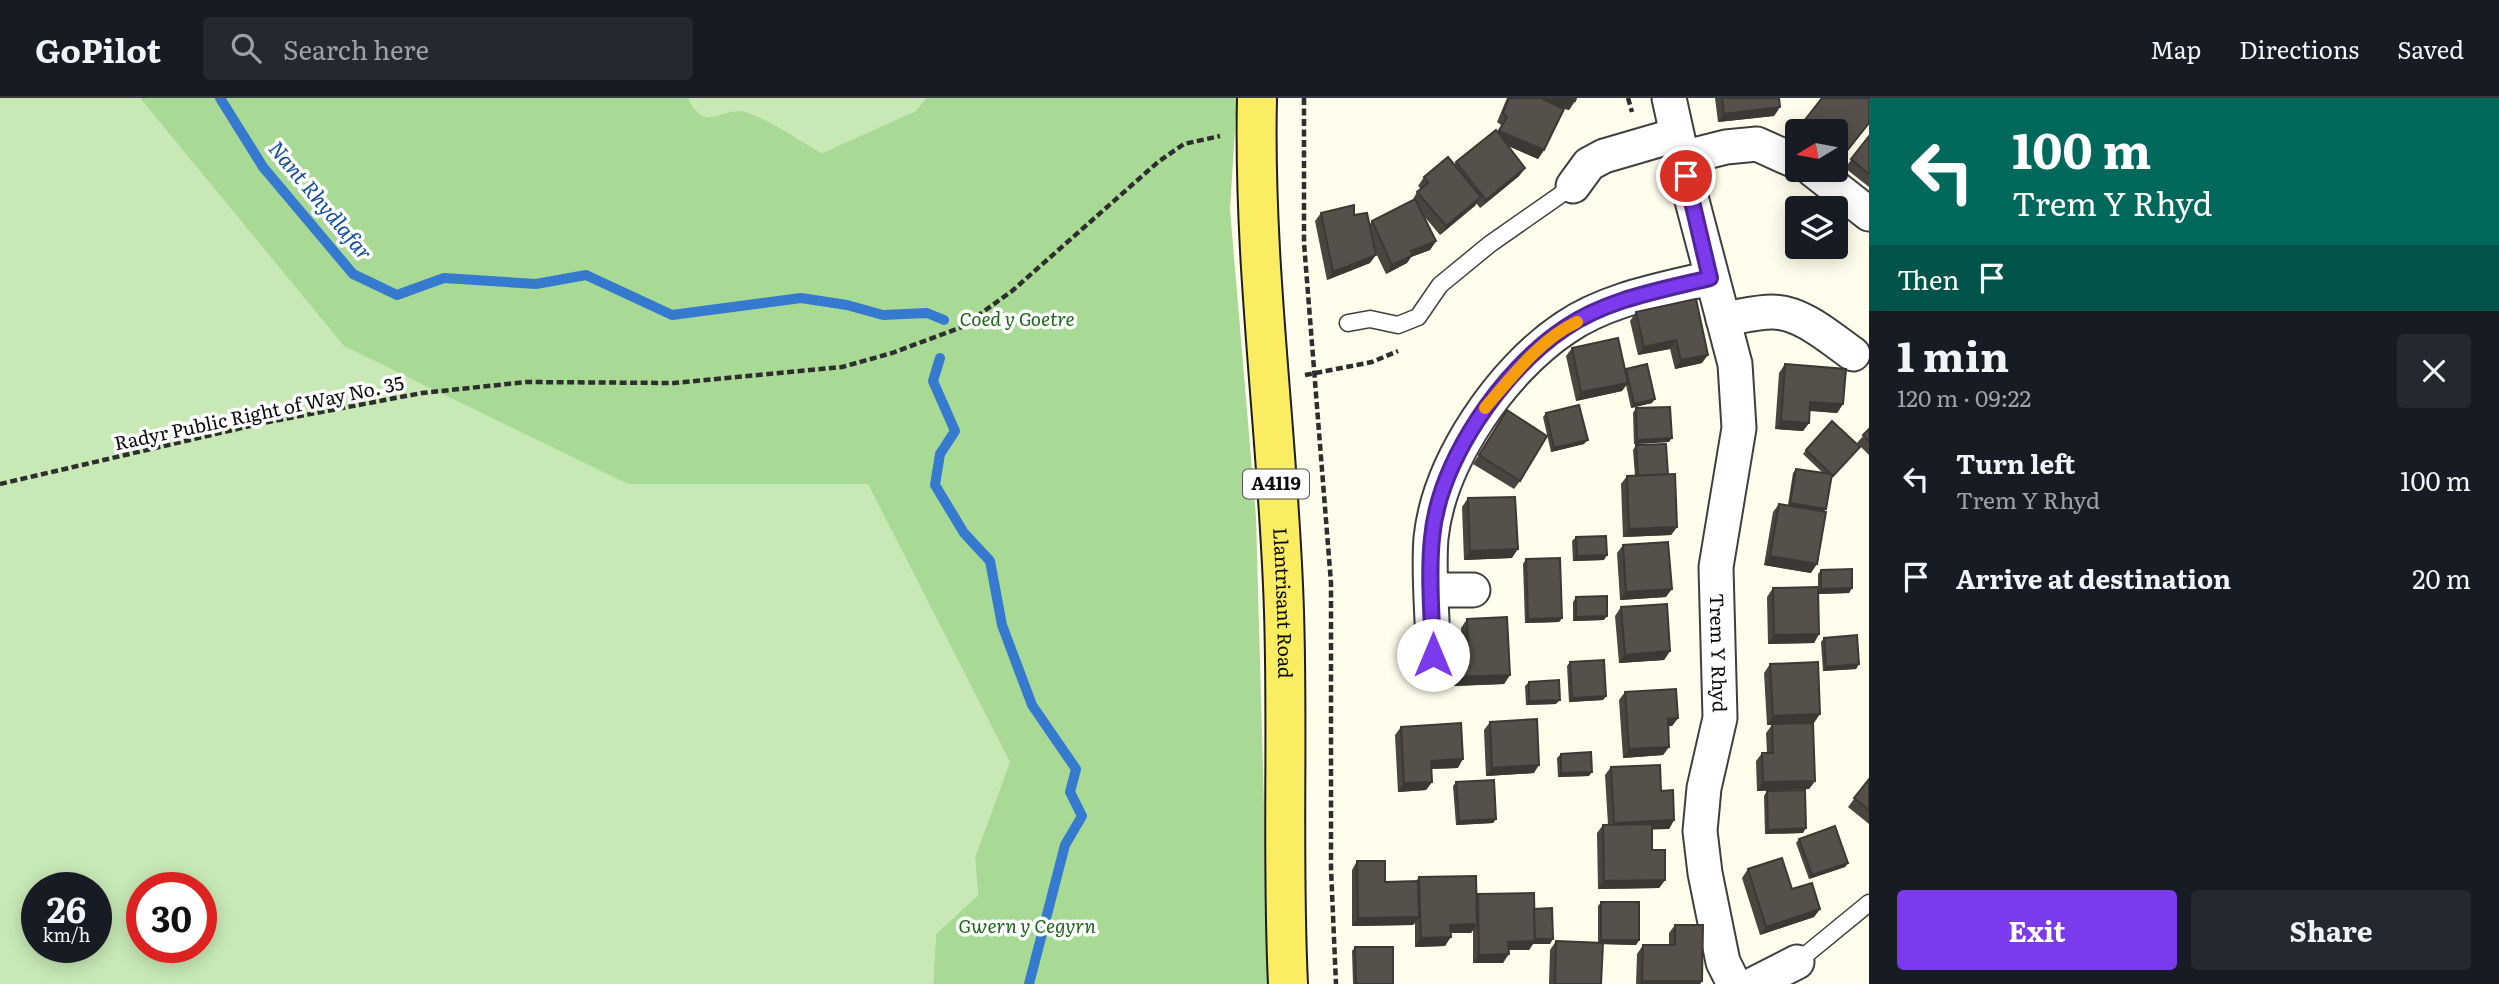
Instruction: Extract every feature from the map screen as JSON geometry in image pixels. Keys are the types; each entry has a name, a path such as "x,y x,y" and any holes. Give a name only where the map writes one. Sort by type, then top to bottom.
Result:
{"main road":[{"name":"Llantrisant Road","path":"1257,98 1261,301 1284,613 1284,871 1288,984"}],"street":[{"name":"Trem Y Rhyd","path":"1669,98 1710,278 1735,364 1740,428 1716,567 1720,718 1704,788 1700,831 1705,873 1723,962 1734,984"},
{"path":"1573,186 1589,164 1604,156 1679,146 1726,147 1756,144 1785,157"},
{"path":"1828,182 1869,214"},
{"path":"1433,655 1432,538 1444,482 1482,412 1522,366 1566,327 1628,299 1710,278"},
{"path":"1723,319 1773,312 1793,316 1815,328 1861,361"},
{"path":"1432,590 1473,590"},
{"path":"1754,984 1797,962"}],"lane":[{"path":"1348,323 1370,319 1398,325 1418,317 1440,285 1573,186"},
{"path":"1797,962 1869,903"}],"path":[{"path":"1304,98 1304,243 1331,583 1331,869 1336,984"},
{"name":"Radyr Public Right of Way No. 35","path":"0,484 290,418 422,393 526,382 674,383 743,379 842,368 962,327 1012,291 1158,162 1184,144 1218,136 1256,137"}],"green space":[{"path":"0,98 191,98 903,450 1065,769 975,858 978,895 936,934 933,984 0,984"},
{"name":"Coed y Goetre","path":"140,98 688,98 702,115 709,117 740,111 749,113 822,153 916,111 926,98 1237,98 1230,209 1256,517 1267,912 1274,984 933,984 936,934 978,895 975,858 1010,762 868,484 628,484 344,346"},
{"path":"688,98 926,98 917,111 822,153 749,113 740,111 709,118 702,116"}],"building":[{"path":"1509,98 1541,98 1564,109 1544,150 1499,131 1507,117 1503,113"},
{"path":"1722,98 1779,98 1780,107 1724,114"},
{"path":"1822,98 1869,98 1869,123 1848,149 1848,119 1806,119"},
{"path":"1496,130 1525,168 1486,200 1456,162"},
{"path":"1869,136 1869,174 1851,159"},
{"path":"1448,157 1481,197 1446,226 1417,192 1428,183 1424,177"},
{"path":"1415,199 1436,241 1411,251 1413,255 1392,265 1372,221"},
{"path":"1354,205 1354,215 1367,213 1376,255 1333,272 1321,213"},
{"path":"1696,299 1708,355 1681,360 1676,340 1644,347 1636,312"},
{"path":"1618,338 1628,383 1581,392 1572,348"},
{"path":"1647,364 1655,399 1634,404 1626,369"},
{"path":"1785,364 1846,369 1843,404 1810,402 1809,423 1781,421"},
{"path":"1579,405 1588,440 1554,448 1546,413"},
{"path":"1670,407 1672,438 1637,440 1636,408"},
{"path":"1507,410 1547,436 1520,481 1479,455"},
{"path":"1832,421 1860,447 1833,476 1806,450"},
{"path":"1869,429 1869,441 1863,435"},
{"path":"1666,444 1668,475 1638,476 1636,445"},
{"path":"1796,469 1832,474 1826,509 1790,503"},
{"path":"1675,474 1677,527 1629,529 1627,476"},
{"path":"1515,497 1518,549 1470,551 1468,498"},
{"path":"1779,504 1826,512 1817,564 1770,556"},
{"path":"1606,536 1607,555 1577,556 1576,537"},
{"path":"1668,542 1672,589 1626,592 1623,545"},
{"path":"1560,558 1562,618 1528,619 1526,559"},
{"path":"1852,569 1852,588 1821,589 1821,570"},
{"path":"1818,587 1819,634 1774,635 1773,588"},
{"path":"1607,596 1607,616 1576,617 1576,597"},
{"path":"1667,604 1670,651 1625,655 1621,607"},
{"path":"1507,617 1510,675 1459,677 1457,648 1468,647 1467,619"},
{"path":"1857,635 1859,664 1826,667 1824,638"},
{"path":"1604,660 1606,696 1572,698 1570,662"},
{"path":"1818,662 1820,714 1773,716 1770,664"},
{"path":"1559,680 1560,700 1529,701 1529,682"},
{"path":"1676,689 1678,718 1668,719 1669,747 1629,749 1625,692"},
{"path":"1537,719 1539,765 1492,768 1490,722"},
{"path":"1461,723 1463,759 1431,761 1432,782 1404,783 1401,727"},
{"path":"1813,723 1815,781 1763,782 1762,753 1773,753 1772,724"},
{"path":"1591,752 1592,772 1561,773 1561,754"},
{"path":"1660,765 1661,791 1673,790 1674,820 1614,823 1611,767"},
{"path":"1869,779 1869,810 1854,798"},
{"path":"1494,780 1496,819 1459,821 1456,782"},
{"path":"1805,790 1806,828 1768,830 1767,791"},
{"path":"1652,824 1652,850 1665,850 1665,880 1604,881 1603,825"},
{"path":"1835,826 1848,863 1812,875 1799,839"},
{"path":"1782,858 1792,889 1812,883 1820,909 1766,927 1748,869"},
{"path":"1357,861 1385,861 1385,882 1418,881 1419,917 1358,918"},
{"path":"1476,876 1477,924 1450,925 1451,937 1421,938 1419,877"},
{"path":"1534,893 1535,941 1508,942 1509,954 1479,955 1478,894"},
{"path":"1601,902 1639,902 1639,940 1601,940"},
{"path":"1552,908 1553,939 1535,939 1534,909"},
{"path":"1675,925 1703,925 1702,981 1642,981 1643,945 1675,945"},
{"path":"1556,941 1603,943 1601,984 1555,984"},
{"path":"1355,947 1393,947 1393,984 1356,984"}],"waterway":[{"name":"Nant Rhydlafar","path":"220,98 263,167 353,274 397,295 444,278 536,284 586,275 672,315 801,298 847,305 883,315 927,313 944,320"},
{"name":"Nant Rhydlafar","path":"940,358 933,381 955,431 940,454 935,485 964,533 990,561 1002,625 1032,705 1076,769 1070,792 1082,816 1065,845 1029,984"}],"slow traffic":[{"path":"1485,408 1522,366 1566,327 1577,322"}],"route":[{"path":"1433,655 1432,538 1444,482 1482,412 1522,366 1566,327 1628,299 1710,278 1686,176"}],"park label":[{"name":"Gwern y Cegyrn","path":"1027,926"}]}
